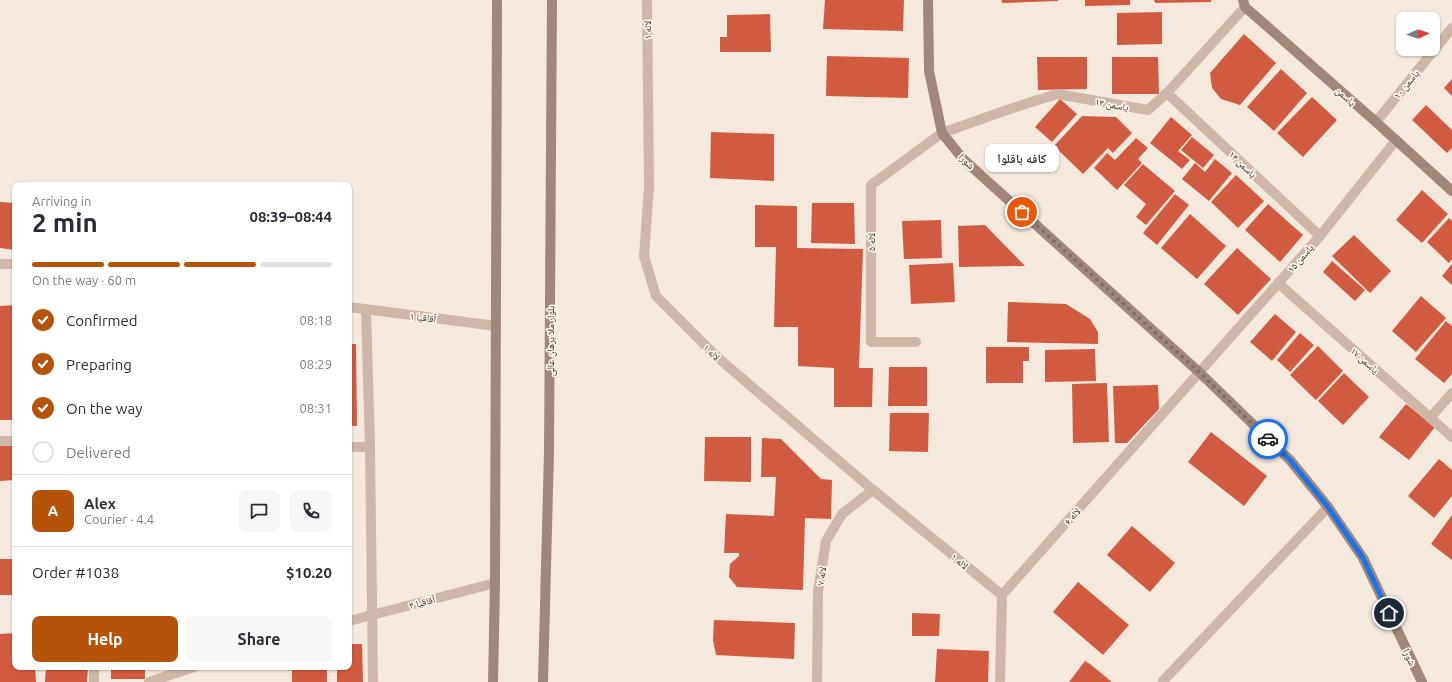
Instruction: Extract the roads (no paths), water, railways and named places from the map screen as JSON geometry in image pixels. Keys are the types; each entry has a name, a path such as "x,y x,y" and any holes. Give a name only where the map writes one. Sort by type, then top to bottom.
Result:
{"main road":[{"path":"493,682 495,583 498,0"},
{"name":"بلوار ملا برهان عالی","path":"543,682 549,452 552,0"},
{"name":"شورا","path":"928,0 929,71 942,133 963,160 1199,372 1290,460 1328,507 1363,558 1422,682"},
{"name":"یاسمن","path":"1244,4 1452,191"}],"street":[{"name":"لاله ۱","path":"647,0 649,188 644,256 656,296 716,357 873,490 1002,595"},
{"name":"یاسمن ۱۳","path":"942,133 1057,94 1148,110 1167,93 1244,4"},
{"name":"یاسمن ۱۰","path":"1376,122 1452,28"},
{"name":"یاسمن ۱۴","path":"1167,93 1320,236"},
{"name":"لاله ۵","path":"916,342 872,342 871,185 942,133"},
{"name":"یاسمن ۱۵","path":"1199,372 1320,236 1396,140"},
{"path":"0,264 12,264"},
{"name":"یاسمن ۱۷","path":"1278,284 1452,437"},
{"name":"آقاقیا ۱","path":"352,308 496,326"},
{"path":"366,310 370,447 373,682"},
{"name":"لاله ۶","path":"1002,595 1199,372"},
{"path":"1430,418 1452,393"},
{"path":"0,440 12,441"},
{"path":"352,447 370,447"},
{"name":"لاله ۷","path":"817,682 818,591 826,541 842,514 873,490"},
{"path":"1163,681 1328,507"},
{"name":"آقاقیا ۳","path":"352,621 495,583"},
{"path":"1000,682 1002,595"},
{"path":"94,670 94,682"},
{"path":"149,682 169,677 186,670"}],"place":[{"name":"کافه باقلوا","path":"1022,212"}]}
